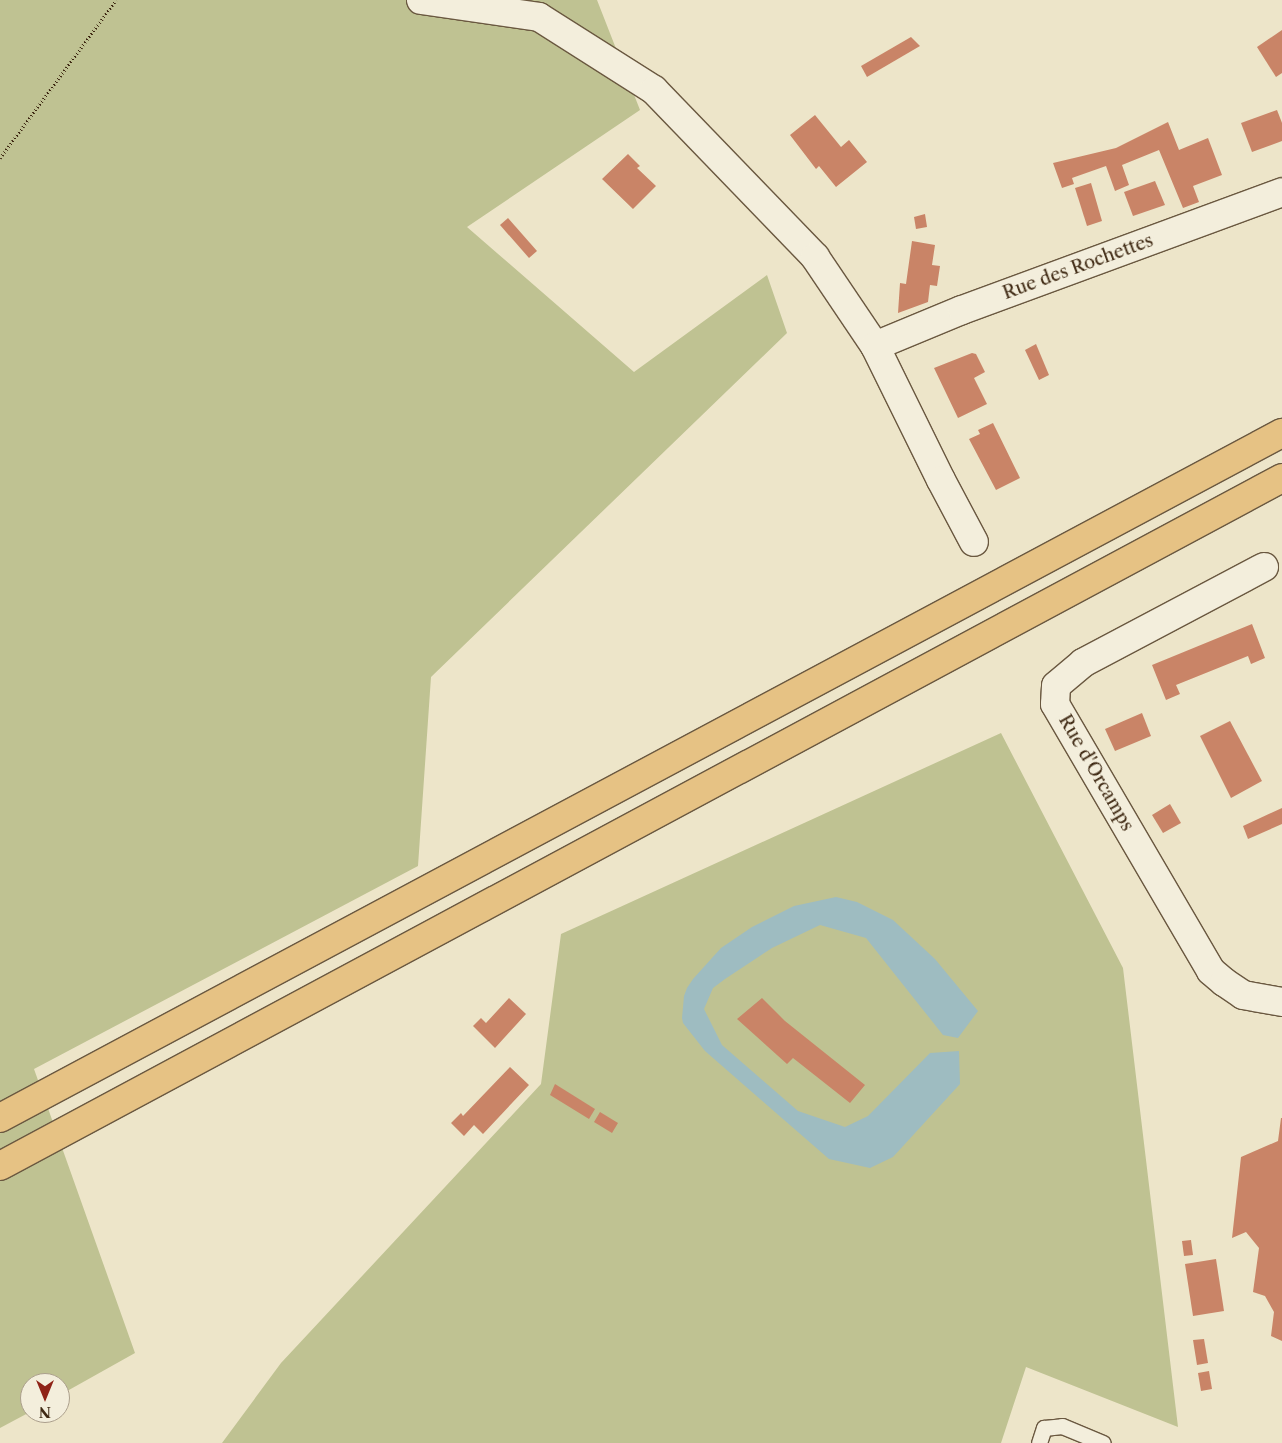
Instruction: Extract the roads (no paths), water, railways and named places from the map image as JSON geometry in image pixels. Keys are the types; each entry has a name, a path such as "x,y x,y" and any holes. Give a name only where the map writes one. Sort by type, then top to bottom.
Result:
{"highway":[{"path":"0,1118 1282,433"},
{"path":"0,1166 1282,478"}],"street":[{"path":"421,0 539,17 654,90 815,257 875,346 941,480 974,542"},
{"name":"Rue des Rochettes","path":"875,346 962,310 1282,192"},
{"name":"Rue d'Orcamps","path":"1264,567 1084,663 1056,686 1055,704 1211,971 1243,994 1282,1002"}],"lane":[{"path":"1039,1443 1044,1428 1062,1426 1103,1443"}],"water":[{"path":"836,897 857,902 893,920 935,959 978,1011 958,1038 943,1035 866,938 820,925 772,948 725,979 713,988 704,1009 722,1045 798,1111 845,1127 868,1116 930,1053 959,1051 960,1084 893,1157 870,1168 829,1159 705,1051 683,1023 682,1018 684,996 687,988 721,948 752,927 794,906"}]}
